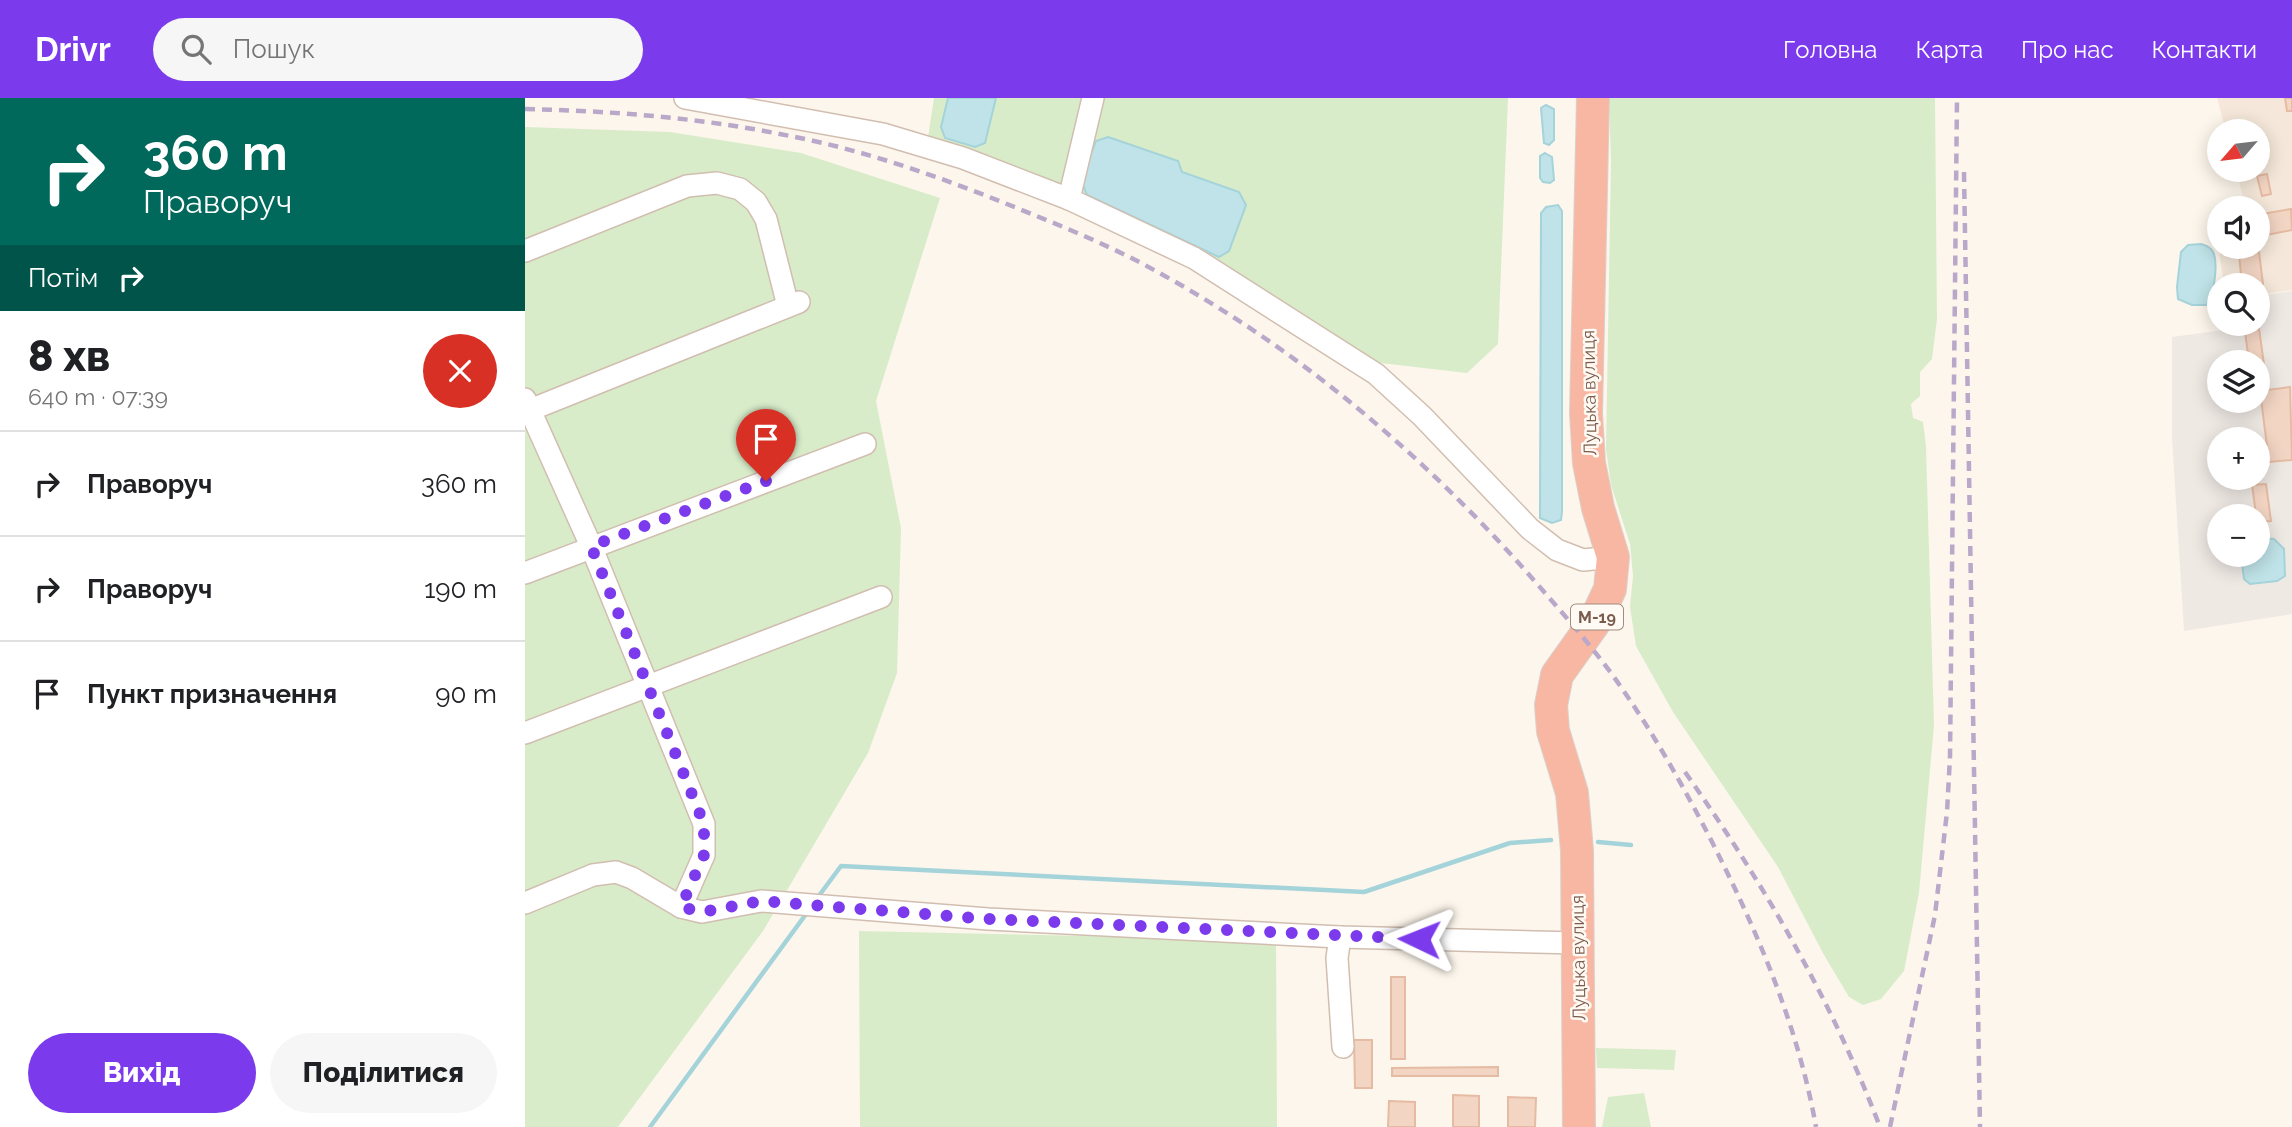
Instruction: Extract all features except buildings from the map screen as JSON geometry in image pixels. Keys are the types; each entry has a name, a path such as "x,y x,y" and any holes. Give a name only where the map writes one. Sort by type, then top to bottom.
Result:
{"highway":[{"name":"Луцька вулиця","path":"1579,1127 1577,851 1572,793 1553,731 1551,705 1557,675 1594,623 1610,589 1613,557 1598,509 1589,463 1586,413 1593,98"}],"street":[{"path":"685,98 883,134 963,158 1069,199 1194,258 1376,374 1422,416 1529,528 1557,550 1583,561 1613,557"},
{"path":"1069,199 1093,98"},
{"path":"525,251 687,187 717,183 740,189 756,202 766,219 794,304 527,407 591,546 704,824 704,855 681,907"},
{"path":"525,573 865,444"},
{"path":"525,733 881,597"},
{"path":"525,903 593,875 616,872 632,878 681,907 702,912 761,901 988,919 1340,937 1578,943"},
{"path":"1340,937 1337,958 1343,1047"}],"shaded area":[{"path":"2217,98 2292,98 2292,290 2270,293 2270,273 2222,273 2220,259 2270,259 2270,196 2243,196 2239,182 2270,182 2270,119 2223,119"},
{"path":"2292,291 2292,614 2184,631 2172,438 2172,337 2207,332 2207,336 2270,336 2270,294"}],"green space":[{"path":"934,98 1508,98 1498,344 1467,373 1372,362 1216,265 927,144"},
{"path":"1609,98 1935,98 1937,319 1932,359 1920,372 1920,396 1911,404 1913,418 1923,422 1926,446 1934,725 1919,893 1904,971 1881,999 1863,1005 1849,997 1778,867 1673,712 1636,646 1630,607 1633,576 1630,544 1611,485 1606,449 1611,162"},
{"path":"525,127 670,132 801,153 940,198 876,401 901,528 897,673 868,753 763,931 618,1127 525,1127"},
{"path":"859,931 1276,940 1277,1127 860,1127"},
{"path":"1596,1048 1676,1050 1674,1070 1597,1068"},
{"path":"1644,1093 1651,1127 1602,1127 1608,1097"}],"water":[{"path":"948,98 996,98 985,143 975,147 945,138 941,127"},
{"path":"1546,105 1554,109 1554,140 1549,145 1544,143 1541,108"},
{"path":"1108,137 1178,161 1182,172 1239,192 1246,205 1229,251 1219,257 1087,195 1081,180 1096,141"},
{"path":"1545,153 1552,157 1554,180 1550,183 1543,182 1540,178 1540,156"},
{"path":"1558,205 1562,211 1562,512 1561,520 1552,523 1540,518 1541,213 1546,207"},
{"path":"2201,244 2207,247 2207,259 2215,259 2215,273 2207,273 2206,305 2192,305 2178,299 2181,252 2188,245"},
{"path":"2270,539 2274,539 2284,549 2285,576 2277,581 2250,584 2244,579 2242,567 2270,567"}],"waterway":[{"path":"818,897 841,866 1364,892 1510,843 1551,840"},
{"path":"1598,842 1631,845"},
{"path":"650,1127 809,910"}],"railway":[{"path":"1890,1127 1935,915 1947,812 1950,757 1957,98"},
{"path":"525,109 658,116 724,124 844,148 898,164 1002,202 1107,246 1198,295 1307,368 1408,452 1456,497 1555,605 1614,677 1679,780 1743,906 1787,1014 1816,1127"},
{"path":"1964,172 1980,1127"},
{"path":"1685,772 1742,857 1794,944 1840,1033 1880,1127"}],"route":[{"path":"766,481 591,546 704,824 704,855 681,907 702,912 761,901 988,919 1419,939"}]}
